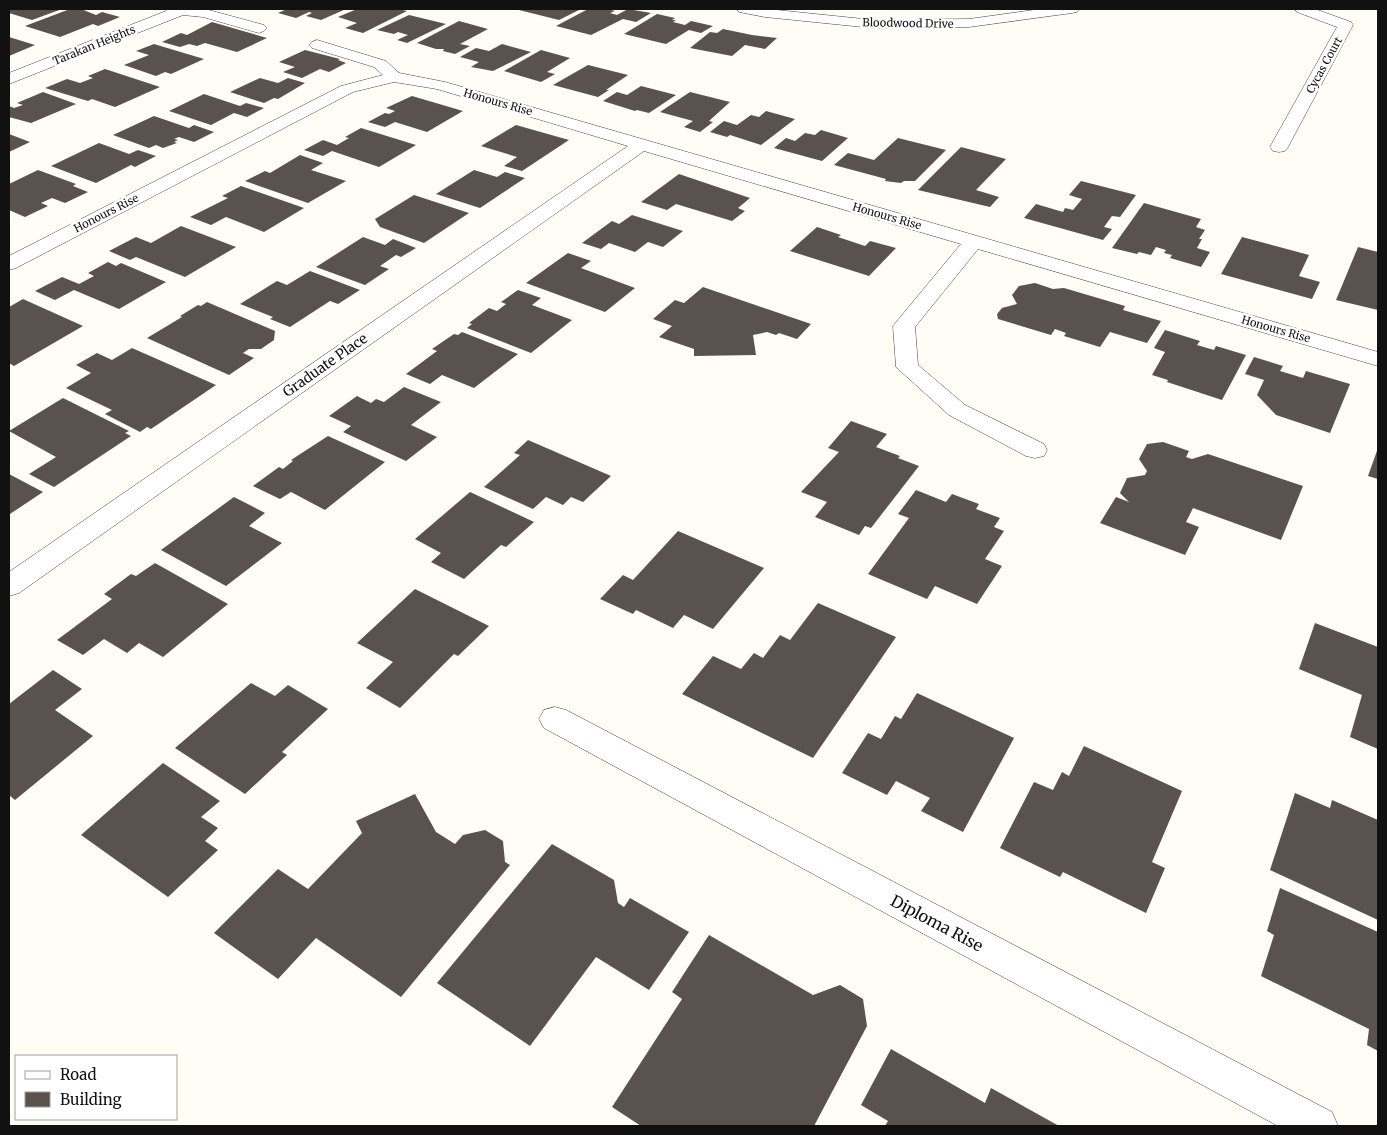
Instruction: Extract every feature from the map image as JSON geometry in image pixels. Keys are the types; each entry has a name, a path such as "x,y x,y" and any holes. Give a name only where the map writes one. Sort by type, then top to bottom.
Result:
{"street":[{"name":"Bloodwood Drive","path":"744,9 765,14 873,24 969,23 1072,9"},
{"name":"Cycas Court","path":"1279,147 1346,25 1302,9"},
{"path":"176,10 204,13 259,28"},
{"name":"Tarakan Heights","path":"9,79 176,10"},
{"name":"Honours Rise","path":"317,45 380,64 394,77"},
{"name":"Honours Rise","path":"9,264 347,89 394,77 439,85 1378,359"},
{"name":"Graduate Place","path":"9,586 642,144"},
{"path":"974,241 904,326 907,367 957,410 1036,450"},
{"name":"Diploma Rise","path":"555,719 1318,1126"}],"building":[{"path":"62,9 32,20 9,13 9,10"},
{"path":"70,9 81,9 96,15 102,12 120,17 98,26 93,24 60,37 25,26"},
{"path":"287,9 346,9 321,20 306,16 312,13 309,12 296,18 278,13"},
{"path":"357,9 398,9 407,11 363,33 345,28 357,23 338,17"},
{"path":"581,9 559,20 519,10"},
{"path":"588,9 607,9 615,11 610,13 617,15 628,9 651,13 636,22 623,19 591,35 556,26"},
{"path":"657,14 675,18 672,20 676,20 673,22 685,25 691,21 713,26 701,33 689,30 666,44 624,34"},
{"path":"409,15 446,24 407,43 397,40 408,35 377,30"},
{"path":"459,21 488,29 460,44 470,46 455,54 443,51 444,49 436,49 417,43"},
{"path":"212,22 267,38 237,52 205,43 197,46 189,44 180,47 162,42 181,33 187,35"},
{"path":"723,29 777,38 765,49 745,45 732,56 690,48 710,32 717,33"},
{"path":"9,37 35,45 9,56"},
{"path":"154,44 204,59 171,74 165,72 156,76 124,65 149,55 136,51"},
{"path":"502,44 531,52 493,71 471,67 479,62 460,57 476,48 489,51"},
{"path":"305,50 340,59 338,60 346,63 329,72 320,69 302,78 283,72 295,67 279,62"},
{"path":"541,50 570,58 547,72 555,74 541,82 504,71"},
{"path":"588,65 628,75 598,97 553,85"},
{"path":"105,69 160,87 115,107 92,99 88,101 45,88 67,79 80,83 93,78 88,76"},
{"path":"260,78 278,83 288,78 305,83 278,99 274,98 264,103 230,92"},
{"path":"641,86 676,95 649,113 635,111 603,101 617,92 627,95"},
{"path":"43,92 76,104 31,123 9,117 9,106 14,108 23,105 17,103"},
{"path":"690,92 730,102 709,121 713,122 700,132 684,127 693,121 660,112"},
{"path":"204,94 240,106 246,103 264,108 247,117 234,113 211,125 169,111"},
{"path":"412,96 463,111 427,132 395,122 385,127 368,122 385,113 389,114 395,111 386,108"},
{"path":"766,111 795,119 761,145 730,135 727,137 710,132 724,121 737,125 751,115 759,117"},
{"path":"154,116 189,128 194,125 214,132 194,142 179,137 174,139 178,140 174,142 177,143 163,148 156,145 149,148 113,135"},
{"path":"516,125 569,140 522,171 504,166 517,157 481,146"},
{"path":"361,128 416,145 379,167 332,151 323,156 304,150 323,140 337,145 349,138 345,137"},
{"path":"821,130 848,138 822,161 774,148 786,138 795,141 805,133 815,135"},
{"path":"9,134 30,142 9,152"},
{"path":"898,138 946,150 915,181 904,181 901,183 885,181 886,179 834,165 848,153 874,160"},
{"path":"99,143 129,154 138,150 156,156 135,167 131,165 96,183 51,166"},
{"path":"961,147 1006,159 976,190 999,197 990,207 918,190"},
{"path":"300,155 323,163 311,170 346,181 308,203 245,181 265,171 270,173"},
{"path":"38,170 76,184 73,186 88,192 65,203 52,198 41,203 48,206 25,217 9,210 9,184"},
{"path":"474,170 497,177 505,172 525,178 480,208 436,194"},
{"path":"679,174 750,198 738,208 745,211 732,221 676,204 667,210 641,202"},
{"path":"1081,181 1136,195 1120,217 1112,216 1104,227 1112,229 1103,240 1024,218 1036,204 1063,212 1065,208 1073,210 1082,199 1069,195"},
{"path":"241,186 304,208 264,232 226,217 211,225 190,217 228,198 222,196"},
{"path":"414,195 469,213 424,243 380,227 375,219"},
{"path":"1144,203 1201,219 1196,227 1205,230 1199,239 1202,239 1197,248 1210,252 1201,267 1170,258 1172,255 1164,253 1166,250 1156,247 1151,255 1112,248"},
{"path":"632,215 683,231 663,247 648,242 635,252 609,243 601,249 582,243 612,221 619,224"},
{"path":"181,226 236,247 185,277 136,257 130,260 109,251 136,237 151,243"},
{"path":"817,227 841,235 838,237 865,246 870,241 896,248 869,276 790,251"},
{"path":"363,237 385,245 393,239 416,248 401,257 396,255 380,266 389,269 365,285 316,267"},
{"path":"1242,237 1309,255 1299,276 1320,282 1312,299 1221,274"},
{"path":"1358,247 1378,252 1378,310 1336,300"},
{"path":"568,253 591,261 581,268 635,288 605,312 526,283"},
{"path":"108,262 116,266 121,263 166,282 119,309 74,290 55,300 35,291 62,277 79,284 94,276 88,273"},
{"path":"310,271 360,290 338,304 330,301 290,327 270,319 273,317 240,304 277,281 287,285"},
{"path":"1035,283 1053,289 1064,288 1125,306 1123,310 1161,321 1147,343 1110,332 1100,347 1064,336 1066,333 1055,329 1051,335 998,319 997,314 1002,308 1017,304 1012,295 1019,286"},
{"path":"703,287 811,324 797,339 779,333 776,335 767,332 753,335 756,355 694,356 694,349 659,337 672,326 653,319 675,300 684,303"},
{"path":"518,290 541,298 532,305 572,320 531,353 467,328 472,324 469,323 489,308 497,311 506,304 501,302"},
{"path":"23,299 83,326 14,366 9,363 9,307"},
{"path":"207,302 275,331 274,340 261,349 249,349 243,353 254,358 229,375 147,338 198,305 201,306"},
{"path":"1165,330 1200,341 1197,345 1214,350 1216,346 1246,355 1222,400 1167,382 1168,380 1152,375 1165,352 1154,348"},
{"path":"462,332 518,354 474,388 442,375 430,384 406,374 437,351 432,349 454,334 458,335"},
{"path":"132,348 216,385 151,429 147,427 140,432 105,414 112,410 66,388 91,373 76,365 97,353 112,360"},
{"path":"1254,357 1283,366 1280,371 1303,378 1306,371 1350,384 1330,433 1276,415 1257,395 1264,380 1245,374"},
{"path":"404,387 441,402 411,425 437,437 406,461 343,432 351,426 329,416 357,396 371,403 376,399 384,402"},
{"path":"63,398 129,431 125,433 131,436 54,487 29,474 56,457 9,431"},
{"path":"851,421 887,434 876,447 919,466 871,528 865,526 859,535 815,517 827,502 801,492 839,452 828,448"},
{"path":"328,436 385,462 325,510 291,492 280,499 253,486 279,467 283,469 293,461 291,460"},
{"path":"528,440 611,476 583,502 571,497 563,505 546,497 533,509 484,487 520,455 514,453"},
{"path":"1163,442 1189,451 1186,457 1192,459 1208,454 1303,486 1281,540 1193,508 1186,522 1199,527 1185,555 1100,523 1116,497 1129,502 1120,493 1127,478 1145,475 1147,471 1139,459 1147,444"},
{"path":"1378,448 1378,479 1368,476"},
{"path":"9,474 43,492 10,514 9,513"},
{"path":"916,490 946,502 952,494 979,504 976,509 1000,518 994,527 1004,531 985,559 1002,566 977,604 935,586 927,599 868,574 909,518 898,514"},
{"path":"470,492 534,522 506,547 501,545 464,579 431,562 441,553 415,539"},
{"path":"234,497 265,513 249,526 282,543 226,586 161,550"},
{"path":"678,531 764,568 713,629 684,615 673,628 636,610 633,614 600,599 623,575 633,580"},
{"path":"155,563 228,604 163,657 139,643 127,653 104,639 83,655 57,640 112,599 104,594 131,574 136,576"},
{"path":"415,589 489,626 458,656 454,654 400,708 366,688 393,662 357,643"},
{"path":"818,603 896,637 813,758 682,694 713,656 741,669 754,653 763,658 780,635 790,640"},
{"path":"1315,623 1378,647 1378,749 1350,737 1362,695 1299,669"},
{"path":"53,670 82,689 55,710 93,736 15,800 9,795 9,704"},
{"path":"251,683 275,696 288,685 328,709 282,752 287,755 245,794 175,748"},
{"path":"917,693 1014,738 963,832 921,811 930,798 896,781 887,795 842,773 868,733 881,739 895,716 901,719"},
{"path":"1084,746 1182,791 1152,862 1165,868 1146,913 1063,872 1060,877 1000,848 1034,782 1053,790 1062,772 1069,776"},
{"path":"163,763 220,801 201,817 218,828 205,841 218,850 168,897 81,835"},
{"path":"1295,793 1330,808 1332,800 1378,820 1378,920 1270,870"},
{"path":"415,794 436,832 455,844 463,835 485,830 503,841 505,862 510,865 401,997 316,938 278,979 214,933 278,869 308,889 362,833 356,821"},
{"path":"552,844 614,880 618,903 624,907 630,898 689,932 649,990 596,957 530,1046 437,983"},
{"path":"1280,888 1378,932 1378,1051 1367,1045 1369,1029 1261,976 1274,935 1267,931"},
{"path":"709,935 813,995 840,985 863,999 867,1026 814,1126 641,1126 612,1107 682,999 672,992"},
{"path":"891,1049 985,1103 991,1088 1059,1126 885,1126 888,1121 861,1105"}]}
